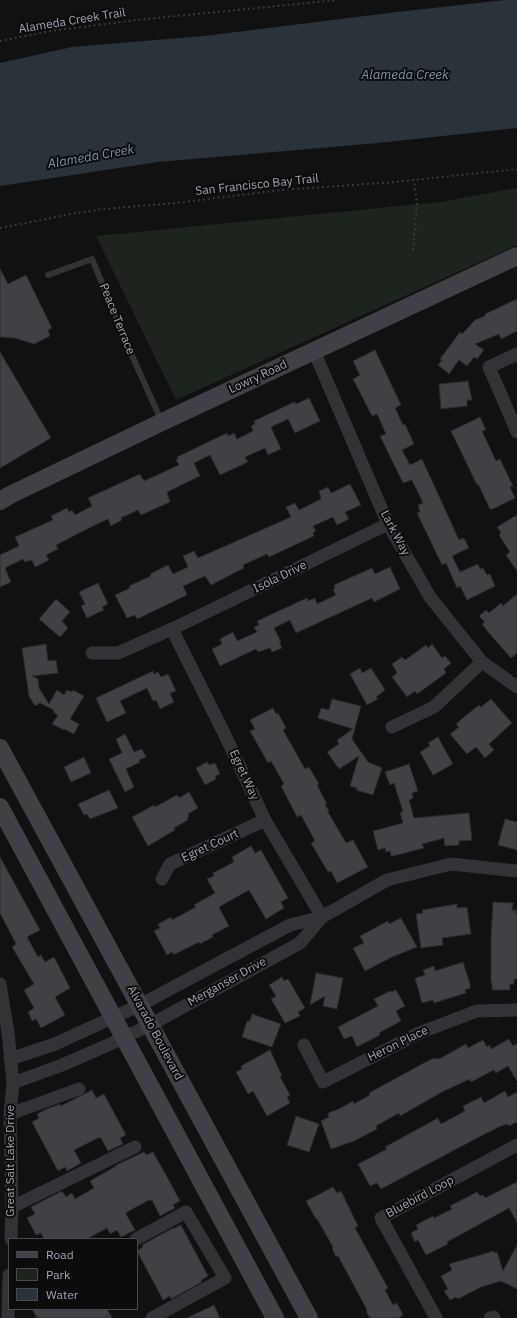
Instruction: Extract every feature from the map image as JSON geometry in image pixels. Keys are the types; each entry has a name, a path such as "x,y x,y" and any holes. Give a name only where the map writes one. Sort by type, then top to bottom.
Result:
{"main road":[{"name":"Lowry Road","path":"1,500 162,422 517,256"},
{"name":"Alvarado Boulevard","path":"0,748 308,1318"},
{"path":"0,807 275,1318"}],"street":[{"name":"Lark Way","path":"314,351 388,524 430,597 482,662 517,687"},
{"path":"517,354 488,368 517,432"},
{"name":"Isola Drive","path":"92,654 118,653 172,629 388,524"},
{"name":"Egret Way","path":"172,629 223,731 265,820 322,917"},
{"path":"392,727 434,708 482,662"},
{"name":"Egret Court","path":"162,879 170,864 265,820"},
{"name":"Merganser Drive","path":"140,1005 290,925 322,917 387,880 451,864 517,871"},
{"name":"Merganser Drive","path":"123,1037 300,943 322,917"},
{"name":"Great Salt Lake Drive","path":"0,984 8,1032 13,1083 10,1114 12,1207 11,1238"},
{"path":"10,1058 54,1044 140,1005"},
{"name":"Heron Place","path":"304,1045 323,1082 419,1033 477,1011 517,1010"},
{"path":"13,1083 62,1065 123,1037"},
{"path":"10,1114 79,1089"},
{"name":"Bluebird Loop","path":"436,1318 381,1218 517,1145"},
{"path":"12,1207 135,1147"},
{"path":"138,1238 186,1212 225,1278 152,1318"}],"lane":[{"name":"Peace Terrace","path":"48,275 92,259 134,360 162,422"}],"path":[{"name":"Alameda Creek Trail","path":"0,41 51,31 136,20 338,0"},
{"name":"San Francisco Bay Trail","path":"0,228 104,209 176,203 281,190 336,187 517,169"},
{"path":"413,250 417,204 414,180"}],"green space":[{"path":"517,188 517,245 176,400 96,236 440,202"}],"water":[{"name":"Alameda Creek","path":"505,0 517,0 517,128 378,143 158,162 0,186 0,63 72,47 204,36"}],"building":[{"path":"0,269 8,284 26,275 52,328 48,330 50,336 34,344 15,338 0,337"},
{"path":"517,299 517,331 501,339 499,334 475,344 484,350 477,359 474,357 467,366 459,360 449,374 438,365 442,360 440,359 460,332 462,334 475,320 485,316 485,314"},
{"path":"375,350 401,405 395,408 403,425 405,424 414,444 402,450 410,465 422,459 459,540 464,538 469,548 452,556 460,572 478,564 480,569 483,568 487,575 490,574 495,586 467,600 460,586 457,588 446,563 442,565 417,513 420,512 418,505 423,503 412,480 403,483 380,436 386,434 377,414 372,416 353,379 360,375 353,361"},
{"path":"0,352 51,438 0,468"},
{"path":"468,381 472,400 467,400 467,406 441,409 439,384"},
{"path":"309,398 320,421 295,433 288,419 271,427 281,449 268,455 265,448 245,457 248,462 220,475 210,455 194,463 200,476 167,492 170,502 141,515 138,510 121,518 122,520 111,526 108,519 91,527 56,545 58,549 46,555 49,560 35,567 32,560 25,562 23,559 5,568 11,582 0,587 0,555 19,546 15,537 53,520 51,516 67,508 69,512 72,510 75,515 92,506 88,498 140,474 144,481 179,465 176,460 178,459 177,457 227,433 228,436 234,433 237,439 253,431 251,426 255,424 254,421 294,402 296,404"},
{"path":"480,417 486,430 482,431 496,461 500,459 513,486 510,487 515,498 493,509 490,509 478,484 477,485 451,431"},
{"path":"350,484 361,505 345,512 349,519 337,525 333,517 313,526 316,531 313,532 314,536 269,557 267,554 243,565 244,568 211,585 205,576 183,586 187,595 137,619 135,615 127,618 115,595 130,588 129,586 151,576 150,574 168,565 173,574 188,567 183,556 194,551 198,558 291,517 286,507 295,503 299,510 321,499 319,491 328,487 331,493"},
{"path":"517,515 517,571 506,555 510,552 499,535 501,533 497,527"},
{"path":"390,567 400,589 374,602 372,598 296,633 290,620 274,628 281,642 279,642 282,648 272,652 270,648 258,652 256,649 220,666 212,649 222,644 220,639 233,632 237,641 257,632 254,627 259,625 257,621 307,598 308,601 315,598 317,604 336,595 333,590 335,589 334,585 372,568 375,574"},
{"path":"98,583 108,604 102,607 104,610 87,618 81,606 85,604 79,592"},
{"path":"517,594 517,653 511,658 488,632 482,624 485,622 479,616 486,610 489,613 501,603 503,606"},
{"path":"56,599 70,612 62,621 68,628 60,637 39,619"},
{"path":"46,644 48,661 56,660 58,673 32,676 38,679 39,688 49,704 57,690 64,695 67,690 72,692 73,690 84,696 70,719 79,724 74,734 52,724 58,715 53,712 54,710 40,703 35,706 29,696 22,648"},
{"path":"432,644 442,658 445,656 451,663 444,669 446,673 417,694 415,691 407,697 392,677 397,673 392,664 402,657 405,660 426,645 428,648"},
{"path":"360,668 362,673 371,668 385,690 376,697 378,699 367,705 350,674"},
{"path":"153,671 154,674 158,672 161,677 168,674 176,691 170,693 174,702 160,709 156,700 153,701 147,688 120,701 126,713 107,722 96,698"},
{"path":"332,699 361,706 352,739 368,762 382,768 373,795 356,790 357,788 350,786 359,756 339,769 327,752 339,744 337,740 353,729 318,718 321,708 329,710"},
{"path":"491,699 512,723 489,744 494,750 485,758 476,747 467,754 450,734 459,727 456,724 464,717 479,705 481,707"},
{"path":"273,708 276,714 278,713 286,728 283,730 305,769 309,767 319,784 317,785 327,804 325,805 329,811 328,812 346,843 353,840 368,867 337,883 331,871 328,872 311,843 315,841 301,815 297,817 281,786 284,784 271,761 268,763 250,731 255,729 250,720"},
{"path":"125,734 134,752 142,749 146,757 139,760 140,762 126,769 134,787 125,792 109,759 122,753 116,739"},
{"path":"438,737 453,764 433,775 420,752 430,746 428,743"},
{"path":"84,757 91,773 71,782 64,767"},
{"path":"207,762 209,765 215,763 220,774 215,776 216,779 205,785 196,768"},
{"path":"409,764 418,791 412,793 413,798 409,800 414,818 469,813 472,840 459,841 459,845 445,846 444,838 422,844 424,848 393,856 391,856 390,851 386,852 385,848 378,850 373,831 403,823 400,812 403,812 394,783 390,785 385,772"},
{"path":"109,790 118,808 90,819 87,814 84,815 78,804"},
{"path":"189,792 198,808 188,814 188,820 174,828 175,830 148,846 132,817 154,805 155,807 177,795 179,798"},
{"path":"505,819 517,822 517,850 498,845"},
{"path":"251,846 255,853 261,850 288,898 281,902 284,908 266,919 249,890 219,907 229,926 212,935 213,937 200,944 199,942 175,954 172,952 167,955 154,931 160,928 158,924 171,917 172,920 196,907 194,905 215,893 207,879 214,876 213,873 234,862 232,857"},
{"path":"0,857 40,930 27,937 38,957 41,955 45,962 54,957 70,988 55,997 65,1015 41,1028 36,1019 32,1021 28,1012 34,1008 24,990 34,984 12,947 16,944 0,913"},
{"path":"493,902 513,903 512,910 516,910 517,914 517,979 514,979 514,984 510,984 510,990 492,990 491,938"},
{"path":"457,904 457,908 467,907 471,934 442,938 443,945 421,948 416,914 423,913 422,910"},
{"path":"401,918 417,947 392,957 365,971 353,948 364,943 360,936 388,921 389,924"},
{"path":"463,962 470,984 470,988 465,990 466,993 434,1003 433,1000 422,1003 415,978 425,975 423,970 434,966 435,971"},
{"path":"316,973 343,978 337,1009 323,1006 325,996 310,1005"},
{"path":"282,977 284,981 288,979 305,1008 298,1012 300,1016 285,1023 271,999 276,996 269,985"},
{"path":"396,990 405,1006 396,1011 401,1021 379,1033 380,1035 357,1047 352,1036 344,1039 338,1027 378,1006 374,999 390,991"},
{"path":"252,1014 281,1024 272,1047 242,1037 247,1021 250,1021"},
{"path":"509,1039 513,1046 517,1043 517,1081 508,1066 496,1073 494,1070 471,1082 470,1079 442,1092 400,1116 399,1113 376,1126 377,1129 354,1141 331,1149 321,1121 329,1117 328,1113 353,1101 354,1104 370,1095 369,1093 424,1063 434,1058 439,1059 466,1044 468,1048 483,1040 487,1047 490,1045 491,1049"},
{"path":"270,1050 282,1076 280,1077 290,1095 287,1097 290,1103 267,1116 253,1091 248,1094 236,1072 242,1069 241,1066"},
{"path":"92,1090 96,1098 104,1094 126,1135 120,1138 123,1144 108,1151 101,1138 98,1138 74,1150 81,1163 67,1171 65,1167 58,1171 32,1122 39,1118 37,1114 60,1104 61,1106"},
{"path":"505,1091 508,1097 517,1092 517,1122 509,1126 507,1124 501,1126 381,1189 377,1183 370,1186 358,1164 387,1149 385,1147 438,1118 441,1124 465,1111 463,1106 481,1097 484,1103"},
{"path":"296,1116 319,1124 309,1152 287,1145"},
{"path":"144,1152 146,1155 153,1152 180,1201 173,1205 175,1208 160,1216 152,1200 149,1200 127,1212 126,1214 135,1230 121,1237 117,1230 110,1234 107,1228 89,1238 44,1238 41,1233 36,1235 27,1218 35,1214 31,1207 62,1191 66,1197 72,1193 75,1199 94,1188 90,1181 116,1165"},
{"path":"517,1182 517,1223 509,1208 447,1242 448,1244 426,1255 418,1240 415,1242 411,1233 418,1229 416,1225 433,1216 434,1218 452,1209 450,1206 477,1192 480,1196 483,1195 485,1198"},
{"path":"333,1187 337,1193 341,1191 358,1226 355,1228 388,1288 385,1290 393,1305 397,1303 403,1315 398,1318 370,1318 338,1256 336,1257 332,1248 333,1247 306,1201"},
{"path":"181,1225 208,1276 201,1280 202,1282 171,1299 170,1296 163,1300 138,1250 143,1247 142,1245"},
{"path":"517,1245 517,1289 501,1281 481,1287 458,1299 456,1297 450,1300 444,1291 448,1289 441,1276 452,1270 449,1264 494,1251 495,1253 497,1252 503,1271"},
{"path":"214,1305 220,1318 187,1318"},
{"path":"33,1310 108,1310 112,1318 37,1318"}]}
